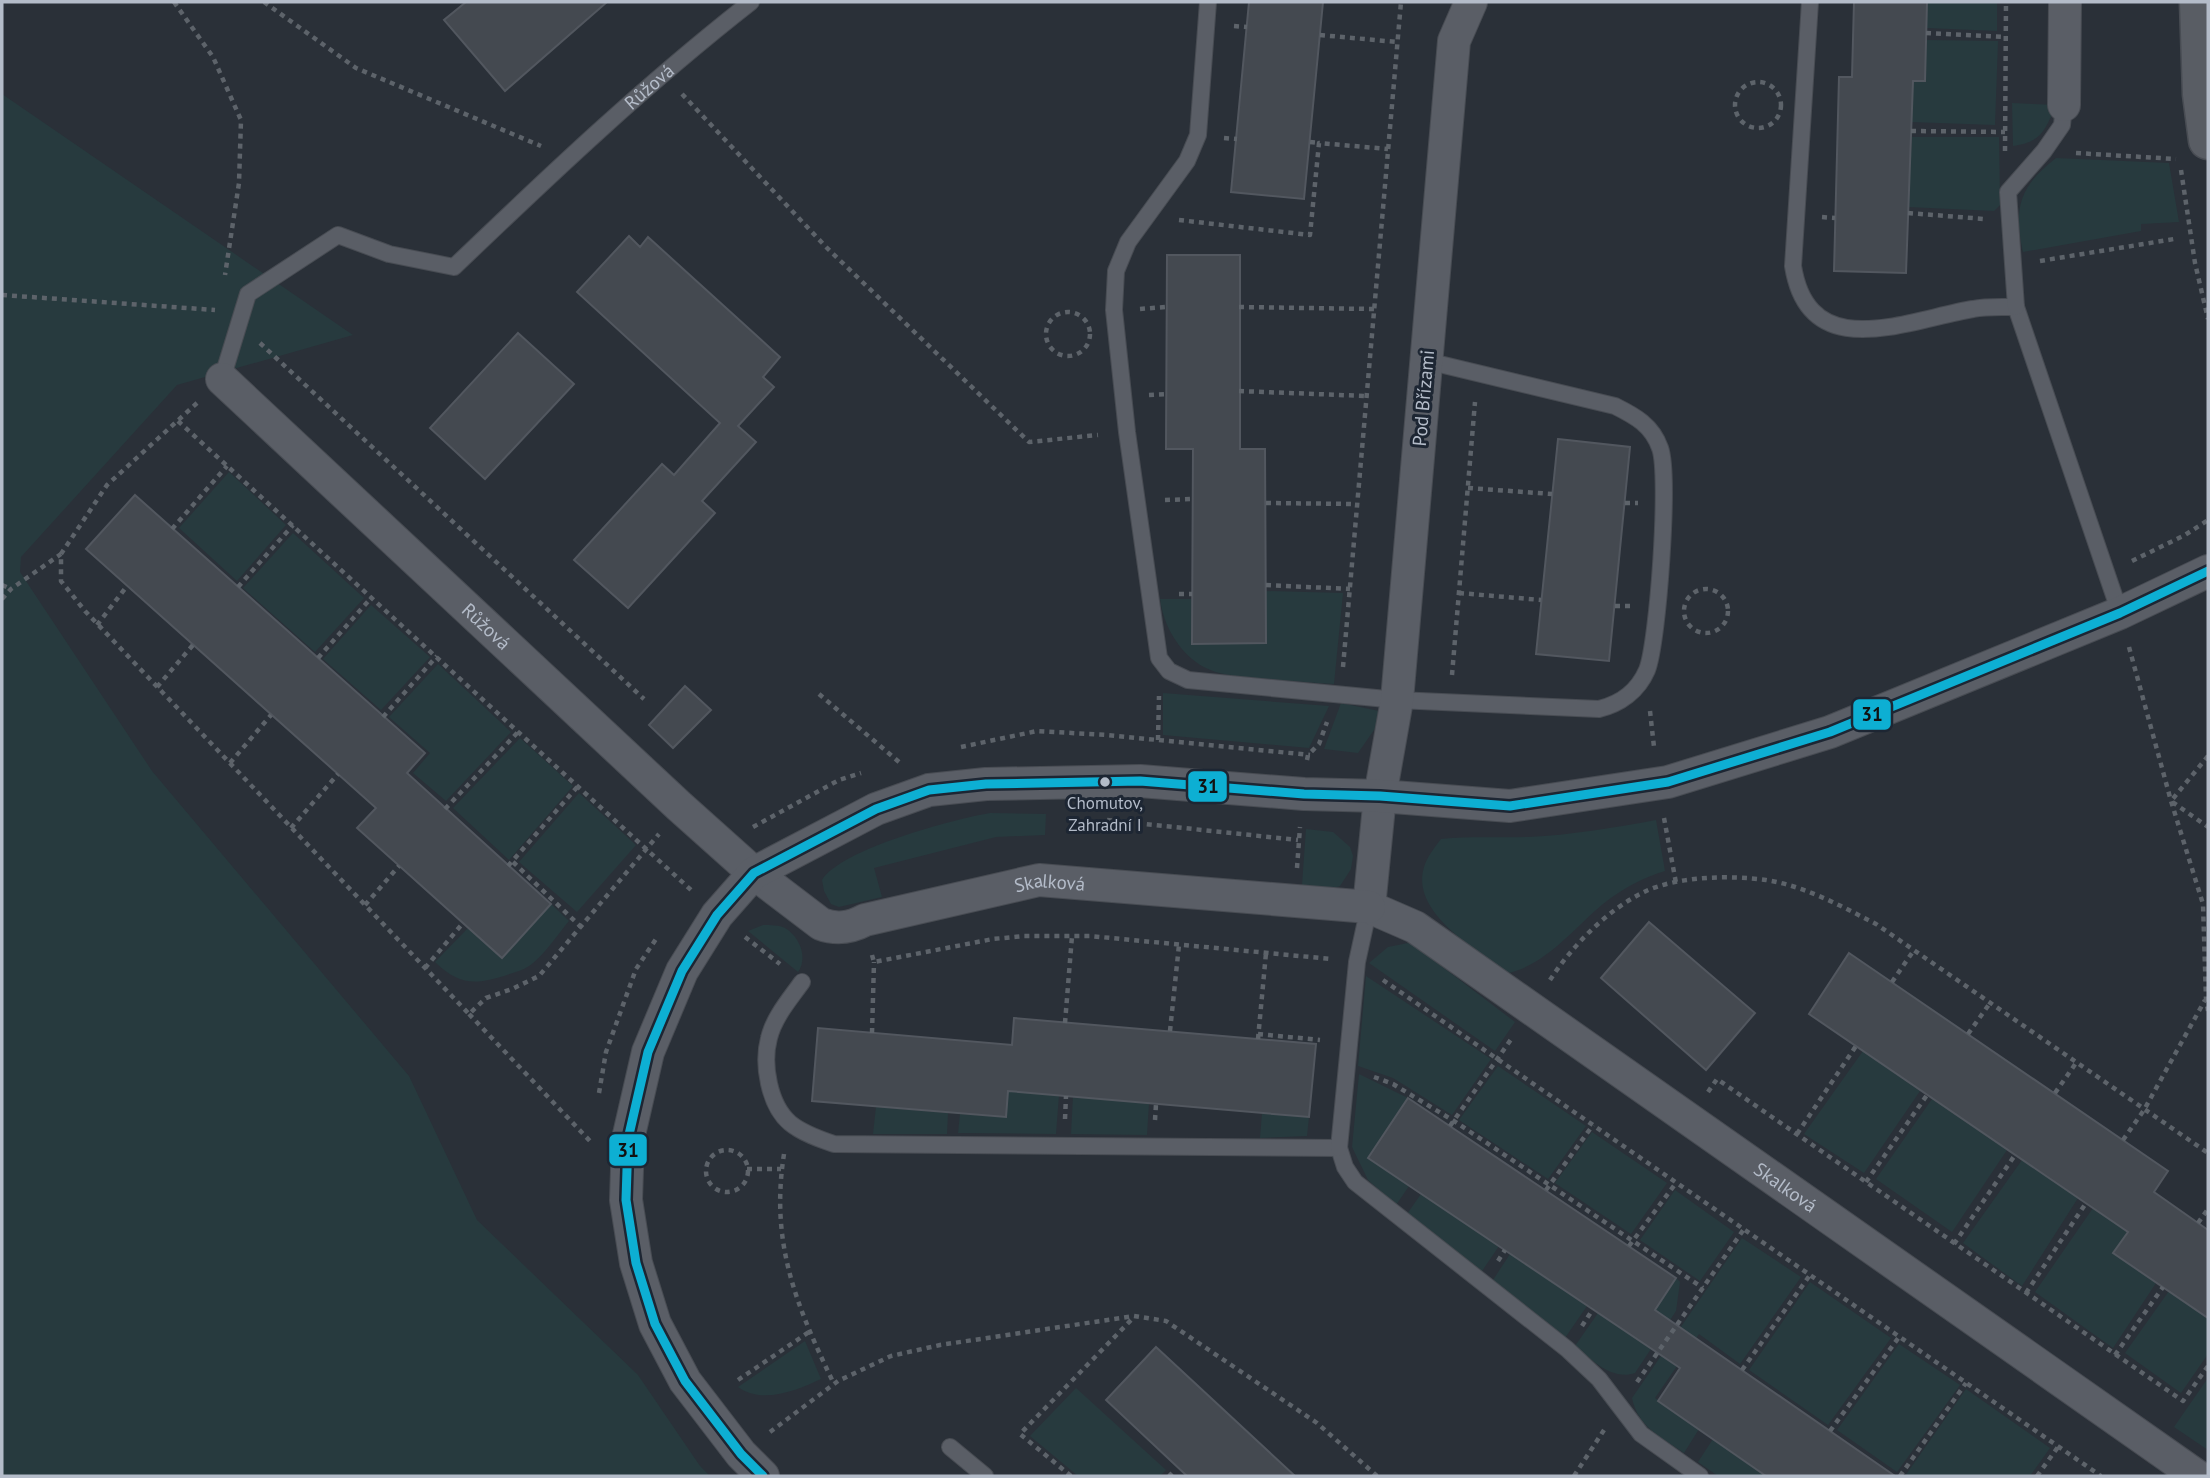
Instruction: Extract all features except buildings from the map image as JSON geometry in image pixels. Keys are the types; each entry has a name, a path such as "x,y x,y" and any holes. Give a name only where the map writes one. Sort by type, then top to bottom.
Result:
{"street":[{"name":"Pod Břízami","path":"1380,796 1398,701 1454,41 1471,2"},
{"path":"2064,105 2065,2"},
{"path":"2194,150 2202,94 2199,2"},
{"name":"Růžová","path":"222,379 754,873"},
{"path":"763,1476 741,1454 685,1381 655,1324 636,1263 626,1200 628,1139 648,1052 682,971 717,915 754,873 876,809 929,790 986,784 1140,781 1510,806 1668,782 1830,732 2120,612 2208,571"},
{"path":"1369,907 1380,796"},
{"name":"Skalková","path":"754,873 821,924 832,928 853,927 865,920 1039,880 1369,907 1415,927 2197,1476"}],"lane":[{"name":"Růžová","path":"239,323 248,294 338,235 389,254 454,267 568,158 691,48 751,2"},
{"path":"1208,2 1198,135 1187,161 1128,242 1116,271 1114,310 1127,432 1159,658 1169,671 1188,680 1398,701 1599,709 1614,705 1636,687 1646,671 1653,645 1665,476 1660,449 1649,427 1615,406 1427,360"},
{"path":"1810,2 1793,266 1796,281 1808,306 1820,318 1839,328 1864,331 1977,308 2017,307"},
{"path":"2064,105 2062,125 2044,151 2008,192 2012,265 2017,307 2120,612"},
{"path":"222,379 239,323"},
{"path":"1369,907 1357,962 1339,1148 1345,1167 1355,1182 1567,1349 1599,1379 1641,1434 1700,1476"},
{"path":"802,982 779,1015 769,1037 766,1058 770,1091 789,1122 813,1137 834,1144 1339,1148"},
{"path":"950,1447 985,1476"}],"path":[{"path":"174,2 213,57 241,120 239,183 223,285"},
{"path":"264,2 356,68 568,158"},
{"path":"1097,819 1298,839 1308,755 1319,744 1341,683 1401,2"},
{"path":"2006,2 2005,132 2008,192"},
{"path":"1927,33 2006,37"},
{"path":"1320,35 1397,42"},
{"path":"663,75 826,247 1030,442 1127,432"},
{"path":"1751,82 1766,83 1773,87 1781,100 1779,115 1775,121 1761,128 1746,125 1736,114 1735,98 1744,86 1751,82"},
{"path":"1911,131 2005,132"},
{"path":"1310,142 1388,149"},
{"path":"1147,216 1310,235 1319,143"},
{"path":"2044,151 2194,150"},
{"path":"1908,213 2009,221"},
{"path":"2012,265 2174,239"},
{"path":"2,295 220,311"},
{"path":"1239,307 1374,309"},
{"path":"1063,312 1078,314 1088,325 1090,340 1087,346 1076,355 1056,352 1051,348 1046,335 1051,321 1063,312"},
{"path":"239,323 644,699"},
{"path":"1449,703 1477,373"},
{"path":"2,599 11,589 61,554 107,485 222,379"},
{"path":"1239,391 1366,396"},
{"path":"178,421 648,848 717,915 802,982"},
{"path":"173,528 227,466"},
{"path":"1468,488 1552,494"},
{"path":"1266,503 1356,504"},
{"path":"2106,573 2185,535 2208,520"},
{"path":"237,587 293,525"},
{"path":"61,554 61,581 97,625 590,1140"},
{"path":"2,585 11,589"},
{"path":"1266,585 1350,589"},
{"path":"97,625 127,586"},
{"path":"1708,589 1721,594 1729,615 1722,627 1716,632 1701,633 1689,625 1684,612 1688,598 1694,592 1708,589"},
{"path":"1459,593 1541,600"},
{"path":"318,658 372,597"},
{"path":"2120,612 2171,801 2203,904 2208,1012"},
{"path":"157,687 193,645"},
{"path":"383,717 438,656"},
{"path":"819,694 899,762"},
{"path":"230,763 271,715"},
{"path":"445,809 519,731"},
{"path":"1037,731 1107,735 1322,756"},
{"path":"2171,801 2208,756"},
{"path":"291,828 338,774"},
{"path":"579,785 510,864 581,927"},
{"path":"2171,801 2208,827"},
{"path":"468,1014 486,998 539,976 648,848 680,806"},
{"path":"365,905 399,866"},
{"path":"1452,1124 1561,964 1602,920 1645,891 1675,883 1719,877 1767,880 1822,897 1876,924 2208,1153"},
{"path":"865,920 874,962 872,1033"},
{"path":"425,968 463,923"},
{"path":"874,962 993,939 1072,936 1357,962 2101,1476"},
{"path":"1065,1023 1072,936"},
{"path":"1170,1031 1179,945"},
{"path":"1892,982 1914,950"},
{"path":"1266,953 1258,1037 1320,1040 1319,1053"},
{"path":"2123,1140 2144,1110 2206,999"},
{"path":"1968,1034 1990,1003"},
{"path":"1797,1134 1856,1046"},
{"path":"2055,1093 2076,1063"},
{"path":"1347,1066 1393,1084 1547,1188 1703,1288"},
{"path":"1688,1119 1717,1079 2183,1401 2208,1366"},
{"path":"1866,1182 1927,1095"},
{"path":"789,1122 779,1183 781,1239 790,1282 809,1332 834,1384"},
{"path":"1547,1188 1593,1125"},
{"path":"730,1150 742,1157 747,1170 744,1182 734,1191 727,1192 715,1188 707,1177 706,1170 711,1157 730,1150"},
{"path":"1954,1244 2015,1155"},
{"path":"747,1170 781,1169"},
{"path":"1631,1243 1676,1183"},
{"path":"2026,1293 2086,1203"},
{"path":"2198,1223 2208,1209"},
{"path":"1574,1476 1744,1229"},
{"path":"1742,1370 1810,1275"},
{"path":"2115,1355 2163,1287"},
{"path":"741,1454 834,1384 891,1356 940,1345 1134,1316 1166,1321 1317,1423 1377,1476"},
{"path":"1071,1476 1020,1434 1134,1316"},
{"path":"738,1380 809,1332"},
{"path":"1830,1431 1899,1337"},
{"path":"1899,1476 1966,1383"},
{"path":"2037,1476 2058,1447"}],"green space":[{"path":"1927,2 1997,2 1997,31 1927,28"},
{"path":"1926,40 1998,41 1995,125 1911,122 1913,81 1925,81"},
{"path":"2,94 353,335 177,385 21,557 20,572 152,771 409,1076 477,1220 638,1375 700,1466 710,1476 2,1476"},
{"path":"2012,103 2056,105 2049,121 2036,138 2013,146"},
{"path":"1912,137 1999,137 2000,205 1994,211 1908,207"},
{"path":"2056,158 2169,163 2179,222 2141,224 2141,231 2023,252 2019,222 2022,199 2034,178"},
{"path":"229,472 286,525 237,581 179,528"},
{"path":"293,533 364,598 315,652 243,588"},
{"path":"1266,591 1343,593 1334,684 1243,677 1210,670 1190,658 1181,648 1170,631 1160,599 1192,599 1192,644 1265,643"},
{"path":"371,605 430,657 381,710 323,659"},
{"path":"438,664 511,732 446,801 413,773 430,753 389,717"},
{"path":"1163,693 1329,706 1309,748 1163,735"},
{"path":"1341,703 1379,711 1376,727 1358,753 1324,749"},
{"path":"520,738 573,786 509,860 453,808"},
{"path":"579,793 636,845 577,912 519,862"},
{"path":"990,813 1046,814 1045,835 996,837 874,868 882,897 839,907 831,904 824,891 822,880 833,868 851,857 900,837"},
{"path":"1656,820 1665,871 1617,894 1547,954 1522,969 1508,973 1449,929 1427,900 1422,884 1424,867 1441,839 1560,835"},
{"path":"1306,829 1333,832 1350,847 1353,856 1351,869 1340,886 1331,889 1302,885"},
{"path":"551,904 569,921 540,957 523,969 475,982 459,979 435,962 468,928 502,958"},
{"path":"763,925 783,927 795,937 802,954 798,972 748,931"},
{"path":"1408,943 1515,1022 1495,1051 1369,963 1388,947"},
{"path":"1366,976 1491,1059 1452,1115 1393,1078 1358,1066"},
{"path":"1863,1051 1920,1091 1864,1173 1804,1134"},
{"path":"1498,1066 1586,1126 1548,1179 1459,1120"},
{"path":"1359,1074 1408,1098 1368,1158 1409,1186 1396,1205 1368,1180 1352,1147"},
{"path":"1008,1091 1059,1095 1056,1134 958,1133 960,1114 1005,1117"},
{"path":"1073,1096 1149,1103 1147,1135 1071,1134"},
{"path":"1932,1099 2007,1150 1952,1232 1876,1179"},
{"path":"876,1107 948,1113 947,1134 873,1134"},
{"path":"1262,1113 1309,1117 1307,1136 1260,1138"},
{"path":"1592,1132 1667,1183 1631,1234 1555,1183"},
{"path":"2022,1160 2078,1198 2022,1286 1963,1243"},
{"path":"1675,1190 1734,1232 1700,1281 1640,1240"},
{"path":"1421,1194 1499,1246 1482,1271 1407,1214"},
{"path":"2093,1208 2128,1232 2114,1253 2156,1283 2113,1348 2035,1292"},
{"path":"1742,1238 1801,1277 1740,1364 1699,1334 1655,1398 1699,1429 1684,1453 1645,1424 1639,1417 1632,1398"},
{"path":"1510,1254 1587,1306 1565,1338 1493,1280"},
{"path":"1676,1278 1680,1282 1676,1311 1635,1373 1627,1375 1610,1372 1575,1346 1598,1313 1636,1338"},
{"path":"1810,1282 1891,1338 1828,1425 1749,1370"},
{"path":"2169,1291 2208,1318 2208,1354 2181,1393 2125,1353"},
{"path":"805,1341 821,1379 780,1394 758,1395 738,1387"},
{"path":"1899,1344 1960,1385 1897,1472 1837,1430"},
{"path":"2208,1378 2208,1450 2174,1427"},
{"path":"1076,1388 1166,1470 1160,1476 1078,1476 1030,1436"},
{"path":"1966,1389 2050,1448 2030,1476 1905,1476"},
{"path":"1713,1439 1766,1476 1718,1476 1698,1462"}],"transit line":[{"name":"31","path":"763,1476 741,1454 685,1381 655,1324 636,1263 626,1200 628,1139 648,1052 682,971 717,915 754,873 876,809 929,790 986,784 1140,781 1510,806 1668,782 1830,732 2120,613 2208,571"}],"place":[{"name":"Chomutov, Zahradní I","path":"1105,782"}]}
